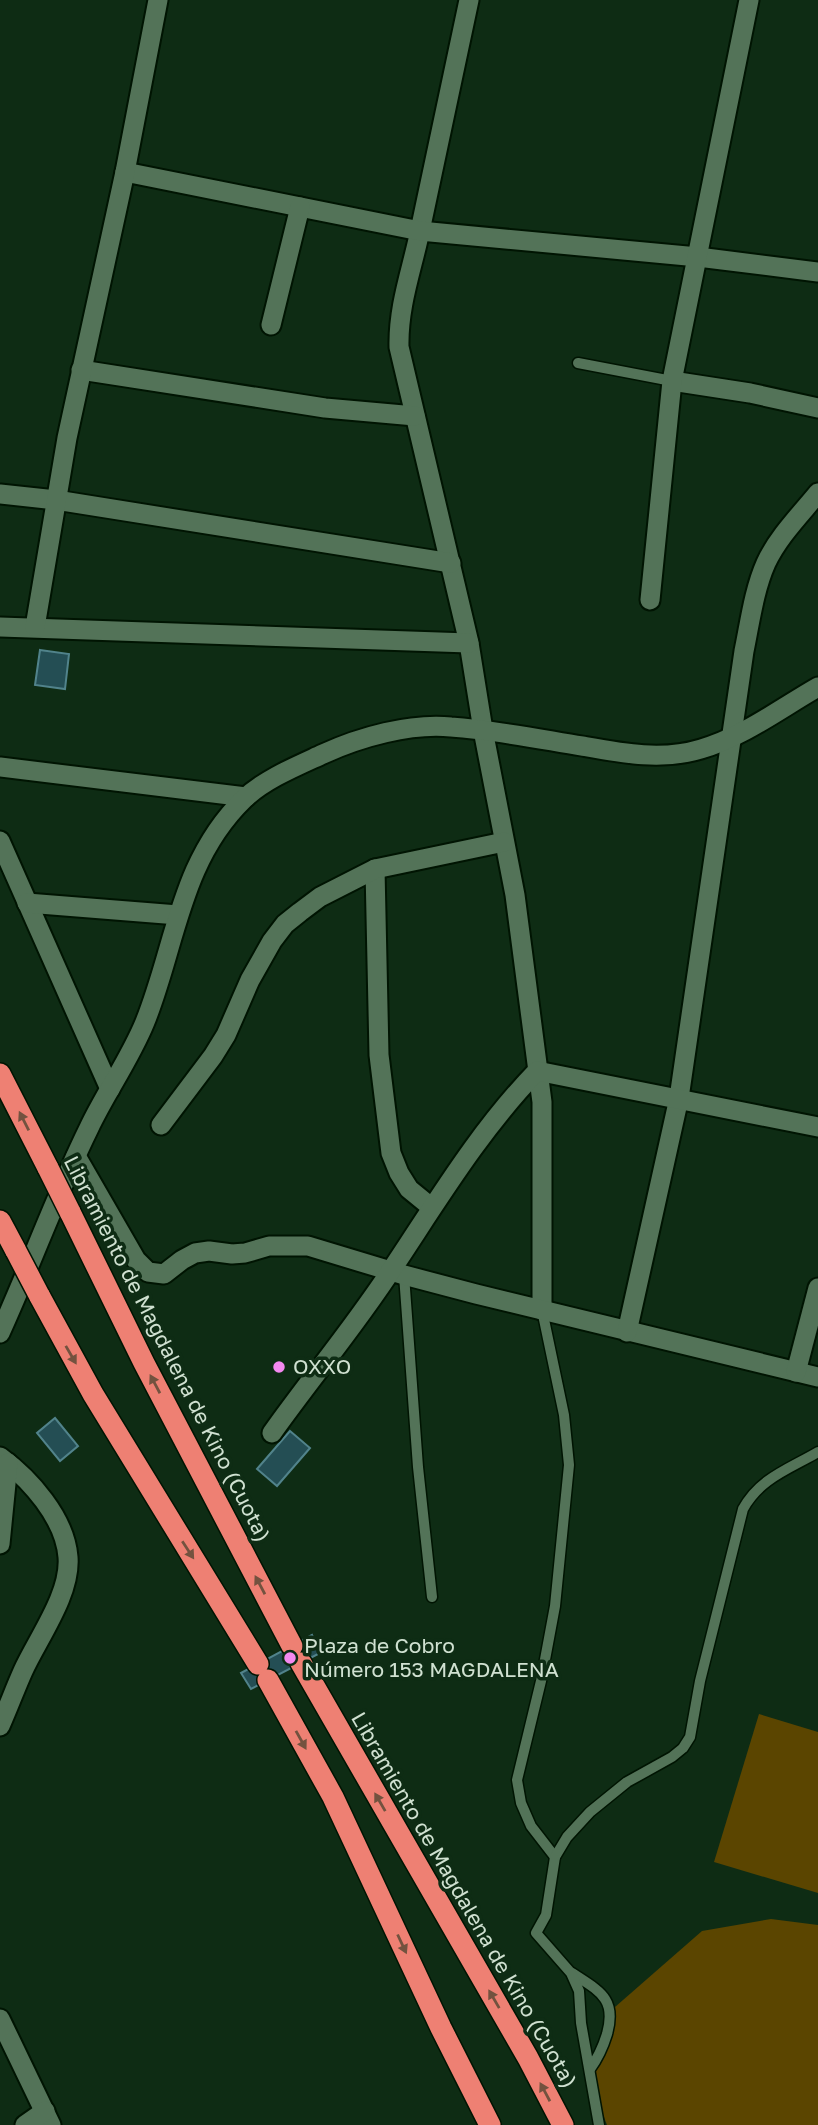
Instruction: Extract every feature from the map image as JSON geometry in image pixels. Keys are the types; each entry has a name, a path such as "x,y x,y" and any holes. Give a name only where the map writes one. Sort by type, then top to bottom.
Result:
{"highway":[{"name":"Libramiento de Magdalena de Kino (Cuota)","path":"0,1074 144,1363 296,1654 522,2048 563,2125"},
{"path":"0,1221 100,1405 263,1672 333,1797 441,2028 490,2125"}],"street":[{"path":"35,627 81,370 125,172 158,0"},
{"path":"469,0 398,322 399,347 469,643 515,895 542,1102 542,1310"},
{"path":"650,600 672,381 749,0"},
{"path":"125,172 420,231 698,257 818,272"},
{"path":"271,325 300,207"},
{"path":"81,370 326,408 415,416"},
{"path":"672,381 750,393 818,408"},
{"path":"627,1332 679,1098 744,652 758,584 767,560 779,541 818,493"},
{"path":"0,494 57,500 451,564"},
{"path":"0,627 469,643"},
{"path":"0,1333 76,1156 146,1020 178,915 201,859 221,824 246,797 277,776 341,745 388,732 446,726 636,756 701,750 733,736 818,687"},
{"path":"0,767 246,797"},
{"path":"0,841 110,1089"},
{"path":"161,1125 226,1035 250,980 285,924 320,897 375,869 504,842"},
{"path":"375,869 379,1055 391,1153 409,1189 431,1207"},
{"path":"27,903 178,915"},
{"path":"537,1072 818,1126"},
{"path":"272,1433 398,1273 431,1207 500,1111 537,1072"},
{"path":"76,1156 136,1261 148,1272 164,1274 195,1253 208,1251 232,1254 269,1246 308,1246 398,1273 627,1332 818,1377"},
{"path":"796,1371 818,1288"},
{"path":"1,1531 4,1460"},
{"path":"0,1726 23,1670 52,1614 67,1577 69,1558 57,1523 26,1479 4,1460"},
{"path":"0,2019 48,2118 26,2125"}],"lane":[{"path":"578,363 672,381"},
{"path":"398,1273 432,1597"},
{"path":"542,1310 564,1415 569,1465 555,1606 541,1681 517,1780 521,1803 531,1826 555,1857"},
{"path":"590,2069 605,2041 611,2012 604,1997 571,1973 536,1933 546,1915 555,1857 567,1837 590,1812 627,1783 683,1748 690,1737 700,1681 743,1509 751,1493 768,1480 818,1452"},
{"path":"571,1973 579,1991 581,2023 600,2125"}],"shaded area":[{"path":"759,1714 818,1732 818,1893 714,1862"},
{"path":"771,1919 818,1925 818,2125 607,2125 592,2086 607,2014 702,1931"}],"building":[{"path":"40,650 69,654 65,689 35,685"},
{"path":"55,1418 78,1446 60,1461 37,1433"},
{"path":"290,1431 310,1448 277,1486 257,1469"},
{"name":"Plaza de Cobro Número 153 MAGDALENA","path":"312,1635 320,1653 251,1689 241,1673"}],"place":[{"name":"OXXO","path":"279,1367"},
{"name":"Plaza de Cobro Número 153 MAGDALENA","path":"290,1658"}]}
